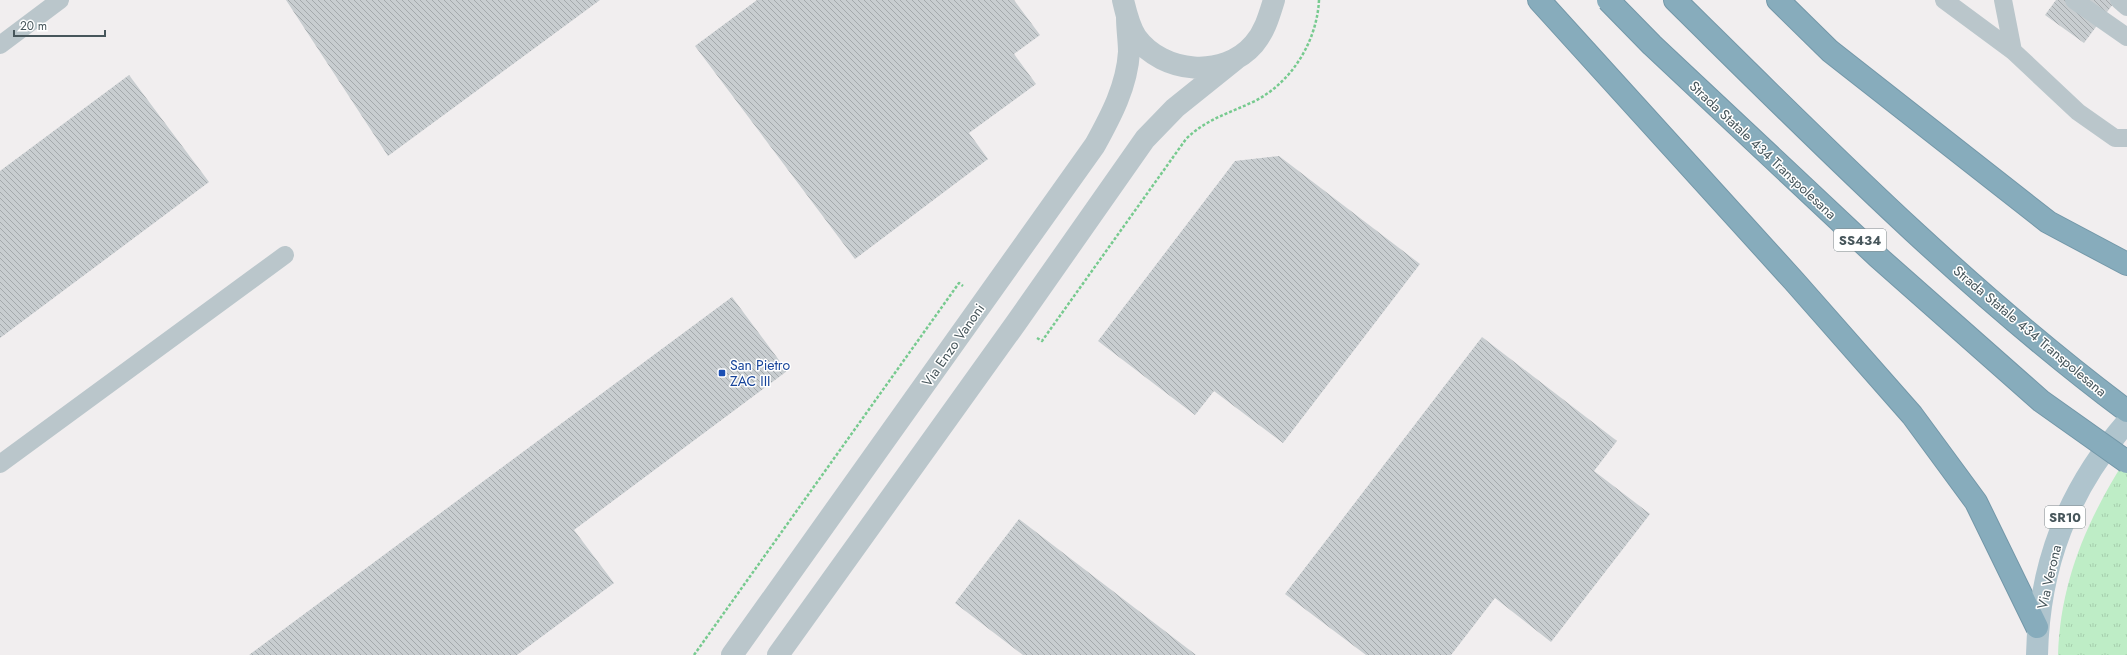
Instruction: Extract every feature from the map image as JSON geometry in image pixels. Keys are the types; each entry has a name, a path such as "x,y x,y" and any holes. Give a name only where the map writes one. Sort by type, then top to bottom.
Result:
{"highway":[{"path":"1539,0 1794,281 1912,415 1976,502 2037,627"},
{"name":"Strada Statale 434 Transpolesana","path":"1608,0 1652,45 1878,257 2041,401 2127,462"},
{"name":"Strada Statale 434 Transpolesana","path":"1675,0 1892,213 2075,372 2127,411"},
{"path":"1778,0 1830,51 2048,222 2127,264"}],"main road":[{"name":"Via Verona","path":"2037,655 2037,627 2050,558 2065,519 2085,480 2108,444 2127,422"}],"street":[{"name":"Via Enzo Vanoni","path":"778,655 1016,323 1145,139 1159,122 1175,108 1254,44 1268,23 1274,0"},
{"name":"Via Enzo Vanoni","path":"1125,9 1136,37 1152,53 1171,64 1193,68 1215,67 1236,59"},
{"name":"Via Enzo Vanoni","path":"732,655 1095,145 1112,114 1124,83 1129,52 1125,9"}],"lane":[{"path":"0,45 60,0"},
{"path":"1944,0 2013,51 2078,112 2115,138 2127,138"},
{"path":"2002,0 2013,51"},
{"path":"2074,0 2127,37"},
{"path":"2119,0 2127,7"},
{"path":"0,464 285,255"}],"path":[{"path":"1036,337 1042,341 1186,139 1206,122 1267,94 1293,69 1311,39 1316,22 1319,0"},
{"path":"694,655 959,283 965,287"}],"green space":[{"path":"2127,457 2127,655 2058,655 2064,601 2070,576 2100,503"}],"building":[{"path":"286,0 600,0 388,156"},
{"path":"757,0 1014,0 1040,35 1014,54 1036,84 969,133 988,159 855,259 695,46"},
{"path":"2056,0 2116,0 2084,43 2045,15"},
{"path":"129,75 209,182 0,338 0,171"},
{"path":"1279,156 1420,264 1283,443 1214,391 1195,415 1098,341 1235,161"},
{"path":"732,297 787,371 574,530 614,583 517,655 249,655"},
{"path":"1482,337 1617,441 1594,471 1650,514 1551,642 1495,598 1451,655 1366,655 1285,594"},
{"path":"1019,519 1196,655 1023,655 955,603"}],"place":[{"name":"San Pietro ZAC III","path":"722,373"}]}
